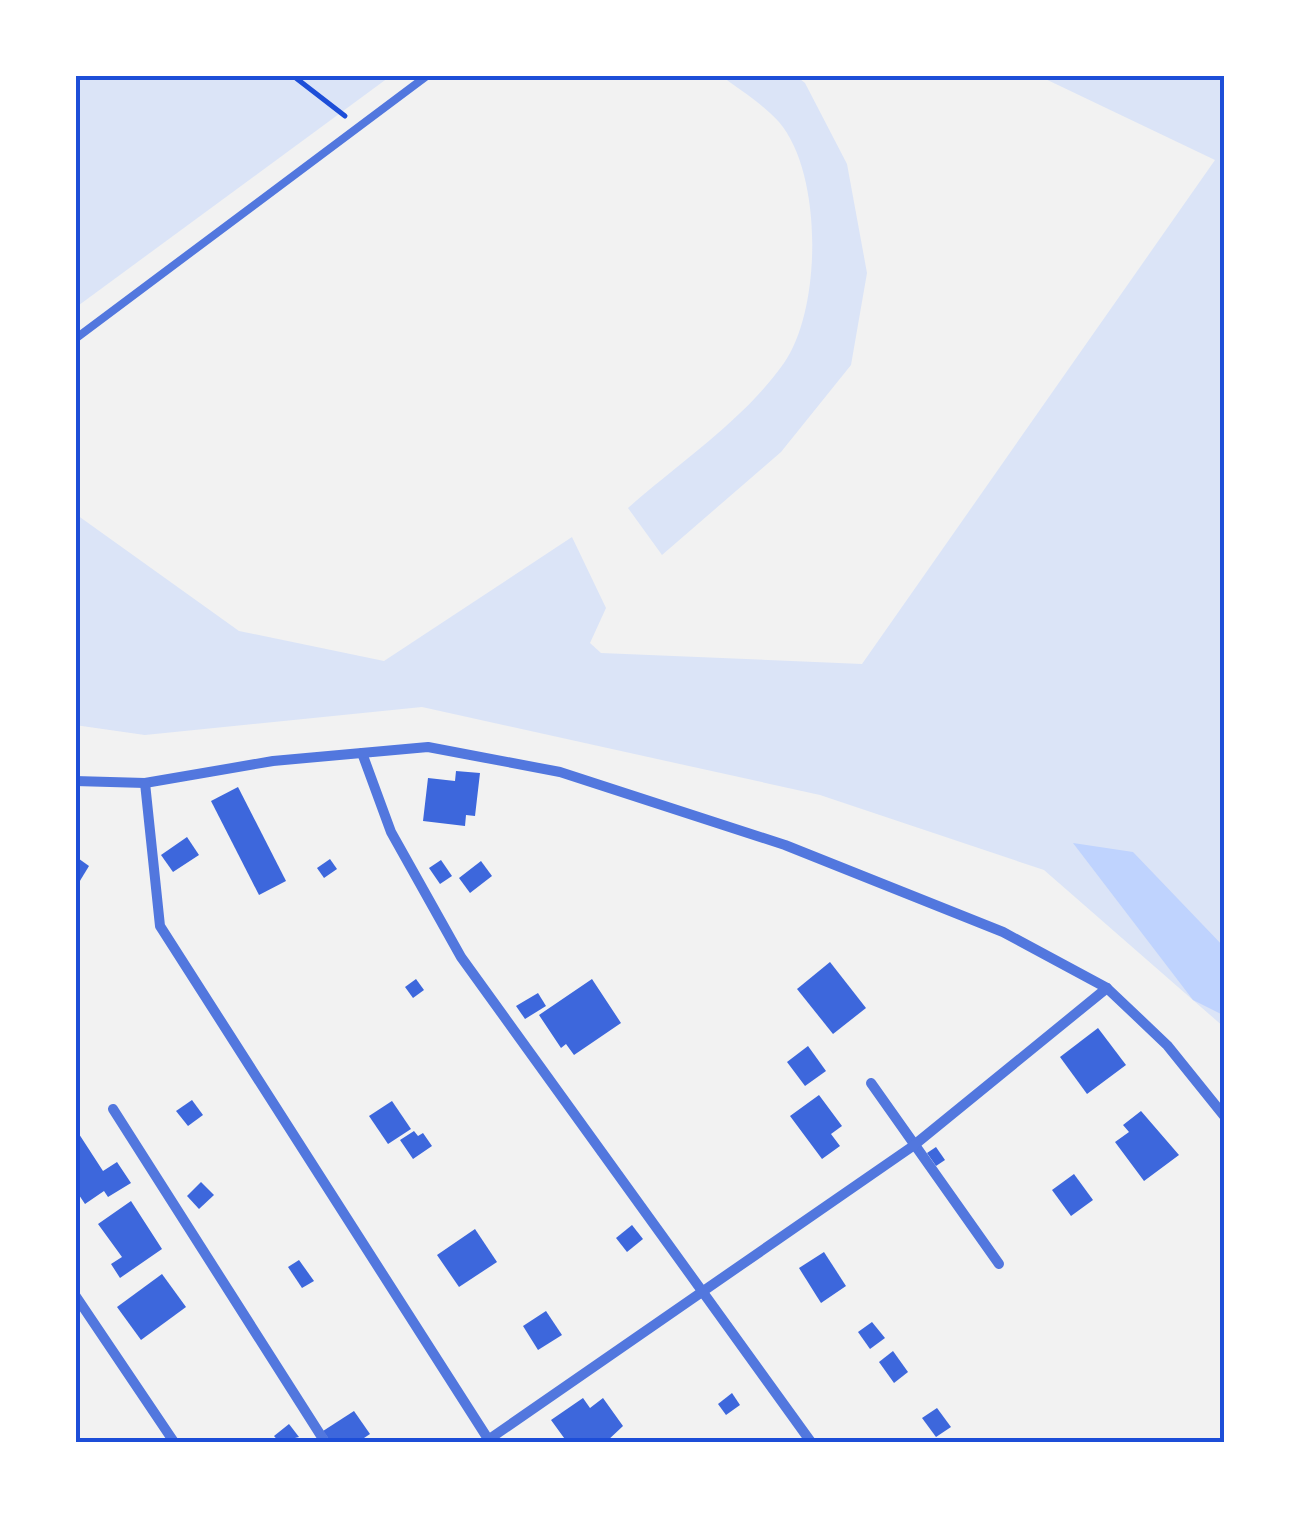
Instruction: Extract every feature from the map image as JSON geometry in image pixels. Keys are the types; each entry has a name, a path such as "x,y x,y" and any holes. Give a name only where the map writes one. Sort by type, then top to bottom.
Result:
{"street":[{"path":"75,781 146,782 273,761 428,747 560,772 785,846 1003,932 1107,988 1166,1045 1225,1117"},
{"path":"362,753 391,832 461,957 810,1442"},
{"path":"146,782 160,926 488,1441 913,1146 1107,988"},
{"path":"871,1083 999,1264"},
{"path":"113,1108 325,1442"},
{"path":"75,1295 174,1442"}],"lane":[{"path":"75,339 428,75"}],"path":[{"path":"292,75 358,127"}],"shaded area":[{"path":"75,75 392,75 75,308"},
{"path":"720,75 795,75 805,83 847,164 867,273 851,365 781,452 662,555 628,508 731,422 768,384 796,339 811,276 810,206 793,145 773,116"},
{"path":"1037,75 1225,75 1225,1028 1044,870 820,795 422,707 145,735 75,725 77,515 239,631 384,661 572,537 606,608 590,643 601,653 862,664 1215,160"}],"water":[{"path":"1073,843 1133,852 1225,948 1225,1016 1193,1000"}],"building":[{"path":"456,771 480,773 475,816 466,815 465,826 423,821 428,778 455,781"},
{"path":"238,787 286,881 259,895 211,801"},
{"path":"187,837 199,855 173,872 161,855"},
{"path":"75,856 89,866 75,889"},
{"path":"330,859 337,869 324,878 317,868"},
{"path":"441,860 452,876 440,884 429,868"},
{"path":"481,861 492,876 470,893 459,878"},
{"path":"830,962 866,1008 833,1034 797,989"},
{"path":"416,979 424,990 413,998 405,987"},
{"path":"592,979 621,1023 574,1055 566,1044 561,1048 539,1015"},
{"path":"538,993 546,1006 525,1019 516,1006"},
{"path":"1098,1028 1126,1065 1087,1094 1060,1057"},
{"path":"808,1046 826,1071 805,1086 787,1062"},
{"path":"819,1095 842,1126 831,1134 840,1146 822,1159 790,1116"},
{"path":"192,1100 203,1115 188,1126 176,1111"},
{"path":"392,1101 411,1129 388,1144 369,1116"},
{"path":"1141,1111 1179,1155 1144,1181 1115,1142 1129,1132 1123,1125"},
{"path":"414,1131 418,1136 423,1133 432,1146 413,1159 400,1140"},
{"path":"79,1134 103,1171 117,1162 131,1183 108,1197 104,1191 85,1204 75,1189 75,1137"},
{"path":"936,1147 945,1160 936,1166 927,1153"},
{"path":"1074,1174 1093,1200 1071,1216 1052,1190"},
{"path":"201,1182 214,1195 199,1209 187,1196"},
{"path":"131,1201 162,1249 120,1278 111,1264 122,1257 98,1224"},
{"path":"632,1225 643,1239 627,1252 616,1238"},
{"path":"475,1229 497,1262 459,1287 437,1255"},
{"path":"824,1252 846,1286 821,1303 799,1268"},
{"path":"299,1260 314,1281 302,1288 288,1267"},
{"path":"162,1274 186,1307 141,1340 117,1307"},
{"path":"546,1311 562,1335 538,1350 523,1326"},
{"path":"872,1322 885,1338 870,1349 858,1332"},
{"path":"893,1351 908,1372 894,1383 879,1362"},
{"path":"732,1393 740,1405 726,1415 718,1404"},
{"path":"583,1398 590,1408 603,1398 623,1426 606,1442 567,1442 551,1420"},
{"path":"937,1408 951,1427 936,1437 922,1418"},
{"path":"354,1411 370,1434 358,1442 331,1442 323,1431"},
{"path":"289,1424 299,1437 279,1442 274,1436"}]}
